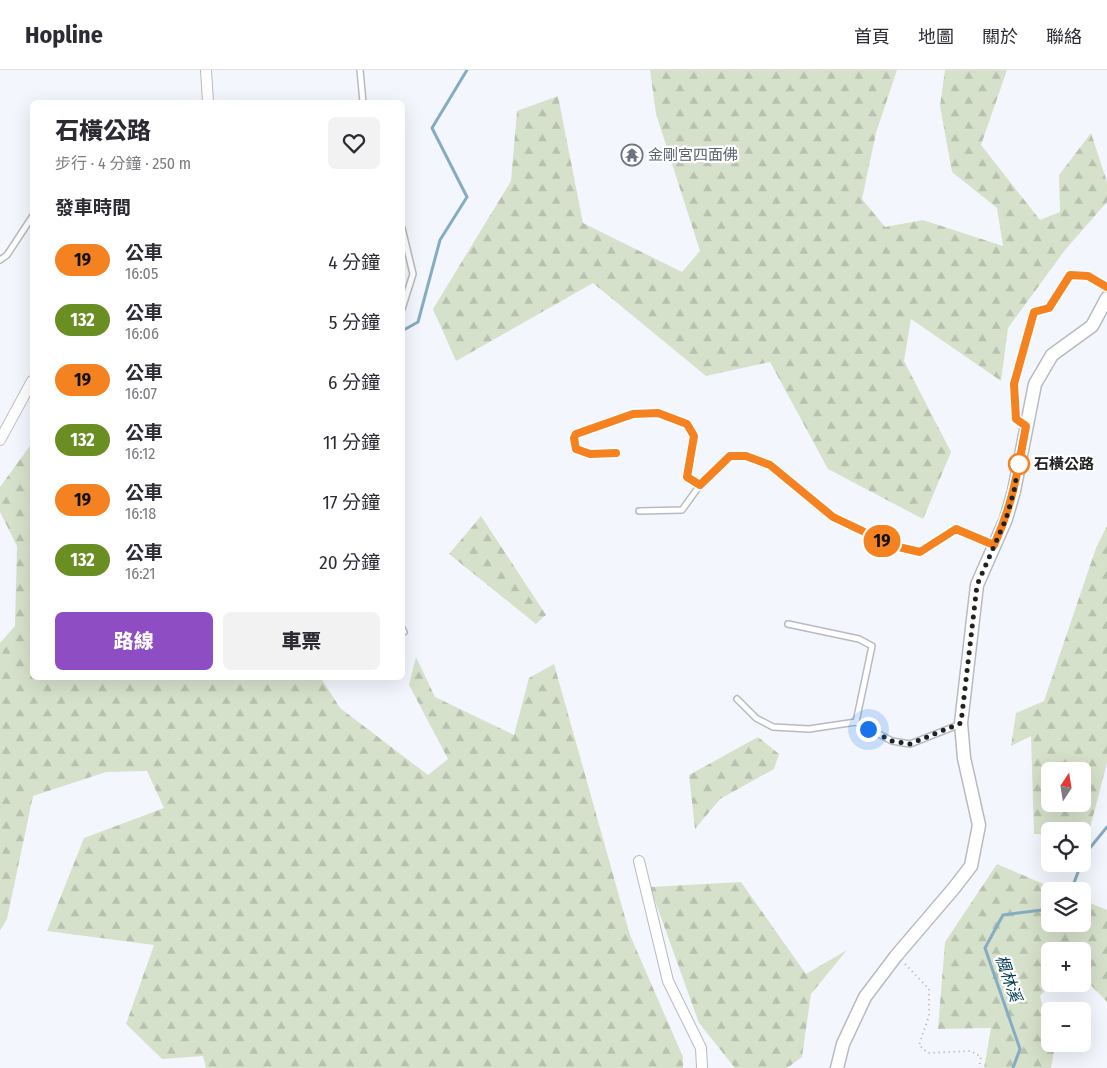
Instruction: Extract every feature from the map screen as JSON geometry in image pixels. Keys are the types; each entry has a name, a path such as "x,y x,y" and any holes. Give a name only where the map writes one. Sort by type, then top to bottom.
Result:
{"street":[{"path":"206,70 208,100"},
{"path":"837,1068 844,1044 865,997 896,956 971,866 978,825 964,758 961,723 977,585 1006,519 1014,491 1035,384 1052,355 1092,326 1107,298"},
{"path":"0,440 30,385"},
{"path":"639,861 668,982 701,1048 702,1068"}],"lane":[{"path":"360,70 364,100"},
{"path":"0,260 7,255 30,220"},
{"path":"405,241 413,274 405,299"},
{"path":"1026,426 1016,419 1014,384 1034,312 1049,308 1070,275 1088,276 1107,287"},
{"path":"616,453 590,454 576,449 574,438 576,434 633,414 658,413 687,424 694,436 687,477 700,485"},
{"path":"638,512 682,510 700,485 730,456 746,456 770,465 833,517 894,546 920,552 956,529 994,545"},
{"path":"788,624 859,639 872,646 856,722"},
{"path":"737,699 756,718 773,727 809,729 856,722 892,741 910,744 961,723"}],"path":[{"path":"896,956 914,970 929,989 928,1016 919,1045 928,1053 971,1051 981,1057 979,1068"}],"green space":[{"path":"650,70 897,70 876,133 862,199 885,227 923,220 1003,246 997,208 952,172 940,106 945,70 1007,70 981,145 1040,220 1060,212 1059,175 1091,133 1107,182 1107,202 1065,250 1008,328 1001,381 911,319 904,361 951,452 923,519 828,469 770,362 706,376 593,283 456,361 433,309 511,181 517,111 558,96 583,223 682,272 700,251 656,114"},
{"path":"30,446 30,680 322,680 340,708 428,775 448,759 409,685 416,657 435,697 514,735 529,678 554,664 630,935 683,1057 683,1068 206,1068 203,1056 162,1059 126,1024 154,945 47,931 84,838 164,808 147,771 106,772 33,796 7,919 0,931 0,643 15,626 17,546 0,512 0,487"},
{"path":"481,516 546,615 536,624 449,554"},
{"path":"1107,526 1107,763 1091,824 1091,822 1041,822 1041,834 1034,834 1031,736 1011,746 1016,713 1044,701 1096,548"},
{"path":"758,737 779,754 774,769 720,799 695,829 689,775"},
{"path":"997,864 1041,883 1041,932 1091,932 1091,903 1107,910 1107,1002 1091,985 1091,942 1041,942 1041,992 1044,992 1040,996 1041,1052 1054,1052 1051,1068 984,1068 991,1028 938,1029 945,942"},
{"path":"741,882 806,974 847,950 811,994 802,1057 787,1068 735,1068 699,1023 650,887"}],"waterway":[{"path":"405,329 418,322 440,240 467,197 432,128 467,70"},
{"name":"楓林溪","path":"1091,847 1107,827"},
{"name":"楓林溪","path":"1074,882 1078,872"},
{"name":"楓林溪","path":"1013,1068 1020,1049 985,948 1003,915 1041,910"}],"bus line":[{"name":"19","path":"616,453 590,454 576,449 574,438 576,434 633,414 658,413 687,424 694,436 687,477 700,485 730,456 746,456 770,465 833,517 894,546 920,552 956,529 994,545 1006,519 1014,491 1026,426 1016,419 1014,384 1034,312 1049,308 1070,275 1088,276 1107,287"}],"place":[{"name":"金剛宮四面佛","path":"632,155"},
{"name":"石橫公路","path":"1019,464"}],"route":[{"path":"868,729 892,741 910,744 961,723 977,585 1006,519 1014,491 1020,458 1019,464"}]}
